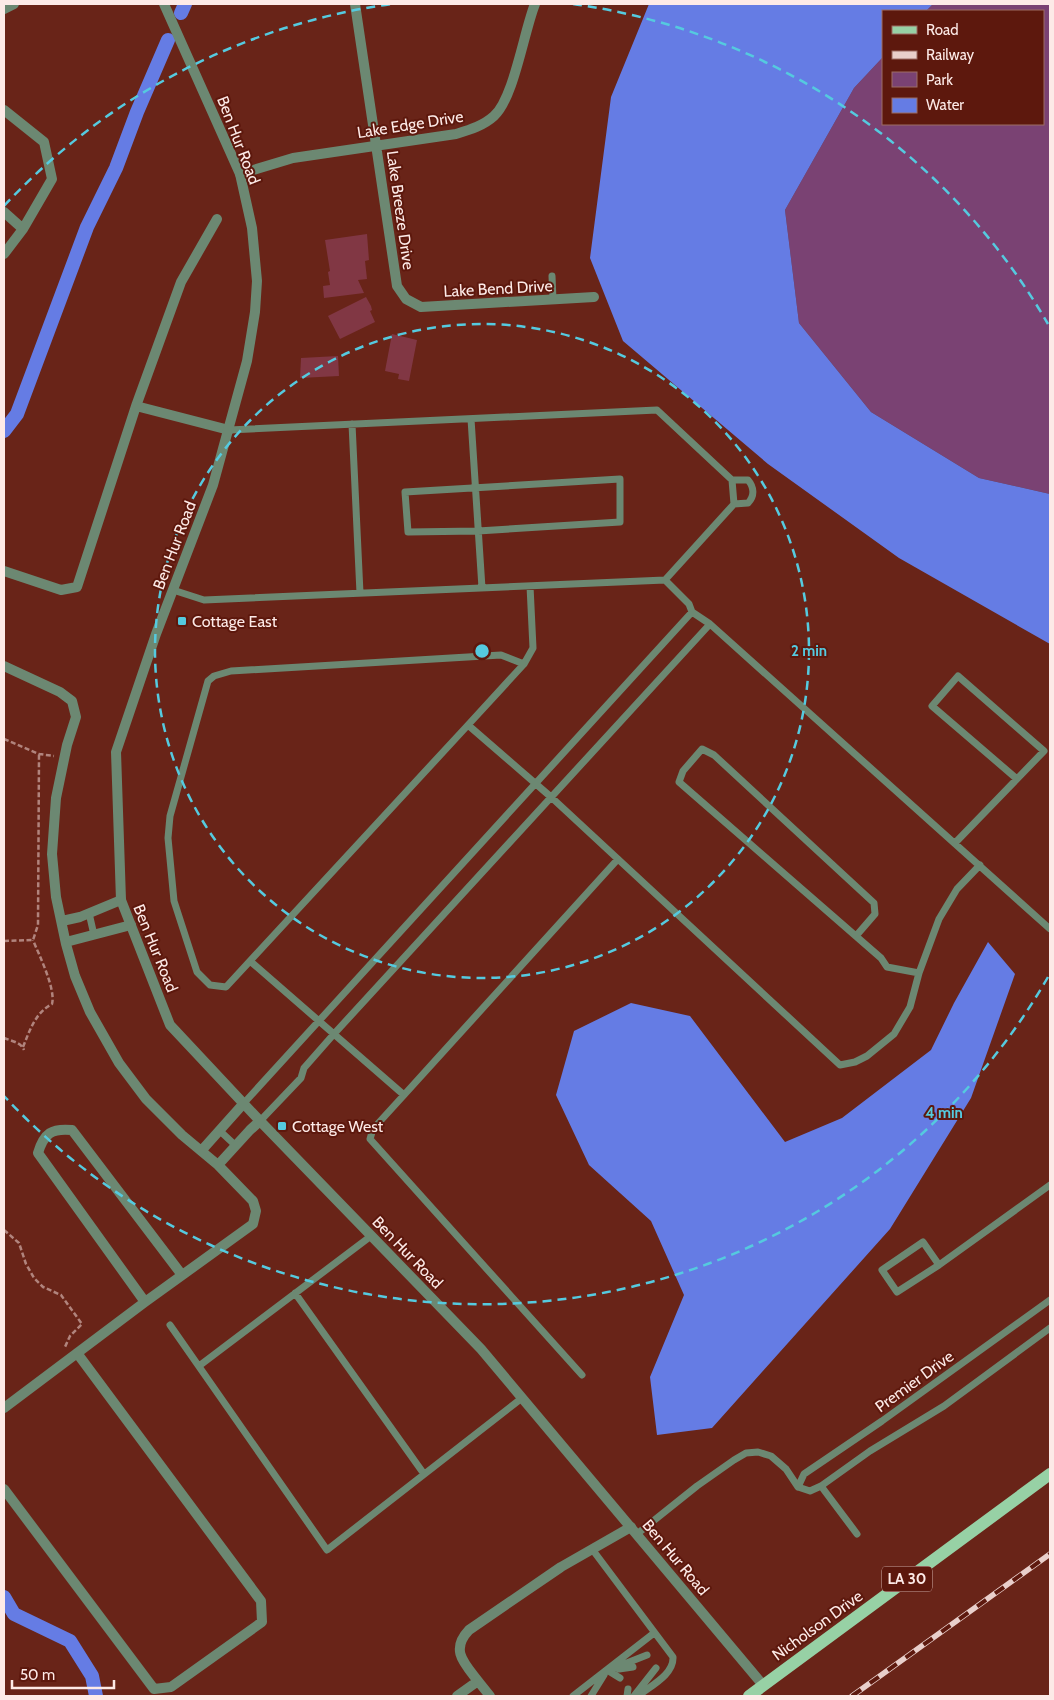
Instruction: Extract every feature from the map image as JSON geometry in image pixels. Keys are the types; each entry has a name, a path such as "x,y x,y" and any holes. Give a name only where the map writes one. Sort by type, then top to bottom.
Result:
{"main road":[{"name":"Nicholson Drive","path":"749,1696 1050,1474"}],"street":[{"path":"4,9 14,4"},
{"name":"Ben Hur Road","path":"164,4 230,147 240,174 252,228 257,281 255,312 247,362 213,485 156,634 116,752 121,900 170,1025 480,1349 763,1685"},
{"name":"Lake Breeze Drive","path":"355,4 397,286 406,299"},
{"name":"Lake Edge Drive","path":"240,174 293,158 456,134 475,128 495,116 511,87 535,4"},
{"path":"4,110 44,142 52,179 23,229 4,254"},
{"path":"4,212 23,229"},
{"path":"4,571 61,590 77,587 136,406 182,282 216,220"},
{"name":"Lake Bend Drive","path":"406,299 420,307 594,298"},
{"path":"136,406 229,430"},
{"path":"4,666 60,692 72,701 76,717 64,756 56,798 52,854 56,897 66,942 75,976 90,1012 119,1062 146,1100 218,1165 253,1201 256,1211 253,1224 4,1408"},
{"path":"62,921 89,913 121,900"},
{"path":"66,942 131,925"},
{"path":"202,1150 244,1103"},
{"path":"218,1165 260,1121"},
{"path":"145,1302 38,1153 42,1140 57,1129 72,1130 182,1275"},
{"path":"4,1489 154,1689 171,1688 262,1622 262,1601 77,1353"},
{"path":"490,1696 461,1657 460,1642 466,1633 561,1567 592,1549 634,1530"},
{"path":"458,1696 478,1681"}],"lane":[{"path":"552,276 553,300"},
{"path":"229,430 657,410 732,480 734,504"},
{"path":"471,419 482,588"},
{"path":"352,424 360,593"},
{"path":"620,479 620,522 478,531 408,532 406,492 620,479"},
{"path":"173,590 204,600 665,580 734,504 748,503 753,497 752,484 748,480 732,480"},
{"path":"665,580 689,604 692,612 710,624 1050,929"},
{"path":"524,664 501,655 231,671 214,676 208,681 170,816 168,838 174,901 197,972 210,985 226,987 524,664 533,648 530,586"},
{"path":"244,1103 692,612"},
{"path":"260,1121 301,1078 304,1068 333,1035 710,624"},
{"path":"955,843 1017,779 1044,751 958,676 932,706 1017,779"},
{"path":"468,725 551,797 840,1065 854,1062 867,1056 894,1034 910,1007 919,973 939,919 957,889 980,865"},
{"path":"856,936 875,914 874,903 714,755 702,749 683,771 678,782 881,958 887,967 919,973"},
{"path":"582,1375 370,1139 373,1129 618,859"},
{"path":"89,913 94,935"},
{"path":"250,961 404,1095"},
{"path":"220,1131 235,1146"},
{"path":"940,1264 923,1242 882,1270 897,1292 940,1264 1050,1184"},
{"path":"199,1366 371,1236"},
{"path":"295,1293 424,1474"},
{"name":"Premier Drive","path":"798,1487 804,1474 882,1421 1050,1300"},
{"path":"170,1325 328,1550 522,1398"},
{"name":"Premier Drive","path":"821,1486 870,1451 944,1406 1050,1328"},
{"path":"634,1530 734,1460 746,1453 758,1452 771,1456 786,1469 798,1487 810,1491 821,1486 857,1534"},
{"path":"592,1549 673,1657 670,1671 638,1696"},
{"path":"573,1696 654,1634"},
{"path":"591,1696 607,1670 647,1655"},
{"path":"607,1670 633,1667"},
{"path":"630,1694 656,1668"},
{"path":"607,1670 620,1678"},
{"path":"602,1688 607,1670"},
{"path":"630,1694 642,1678"}],"path":[{"path":"4,738 39,754 64,756"},
{"path":"4,1038 23,1048 32,1024 45,1008 52,1004 54,998 33,940 38,925 39,754"},
{"path":"4,940 33,940"},
{"path":"4,1230 19,1243 26,1264 34,1278 43,1287 61,1295 82,1324 70,1336 63,1352 62,1364"}],"green space":[{"path":"933,4 1050,4 1050,494 979,478 871,412 799,323 785,210 854,88 882,58 882,125 1044,125 1044,10 927,10"}],"water":[{"path":"649,4 933,4 927,10 882,10 882,58 854,88 785,210 799,323 871,412 979,478 1050,494 1050,644 899,558 768,464 623,341 590,258 611,97"},
{"path":"988,942 1015,974 971,1098 890,1229 712,1428 657,1435 650,1377 684,1295 651,1221 589,1165 556,1095 574,1031 631,1003 690,1016 785,1142 842,1118 931,1050 954,1003"}],"building":[{"path":"367,234 369,260 365,261 367,279 358,280 364,293 324,298 323,286 330,285 328,272 330,271 325,240"},
{"path":"366,297 371,306 372,310 370,311 375,322 340,339 328,316"},
{"path":"392,334 417,340 409,381 398,379 399,374 385,371"},
{"path":"338,356 339,376 300,378 301,358"}],"waterway":[{"path":"181,13 185,4"},
{"path":"4,431 17,414 87,227 116,168 137,112 168,40"},
{"path":"4,1597 14,1614 70,1641 92,1676 96,1696"}],"railway":[{"path":"852,1696 1050,1554"}],"place":[{"name":"Cottage East","path":"182,621"},
{"name":"Cottage West","path":"282,1126"}]}
